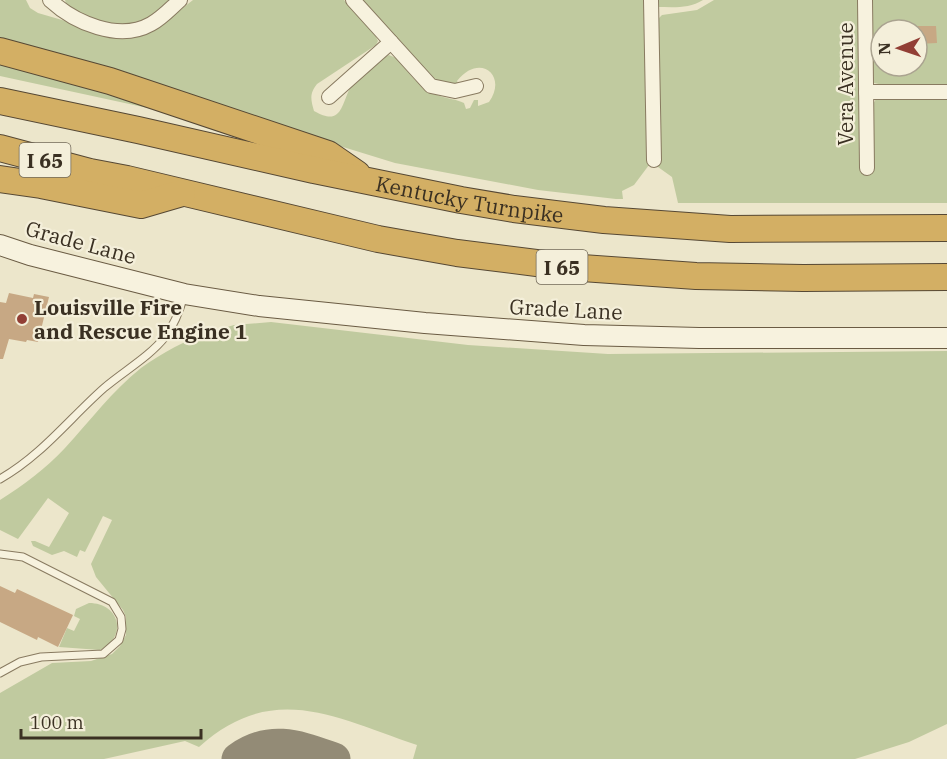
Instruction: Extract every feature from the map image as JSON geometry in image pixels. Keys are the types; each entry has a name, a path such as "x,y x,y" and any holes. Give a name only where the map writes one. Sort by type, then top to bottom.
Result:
{"highway":[{"path":"0,51 110,81 328,154 364,179"},
{"name":"Kentucky Turnpike","path":"0,101 472,202 604,220 762,230 947,228"},
{"name":"I 65","path":"0,148 90,172 389,241 457,254 568,267 696,276 947,277"},
{"path":"0,178 141,206 185,193"}],"main road":[{"name":"Grade Lane","path":"0,245 40,258 184,294 259,306 389,319 584,335 699,338 947,338"}],"street":[{"path":"50,0 89,24 108,30 124,31 140,29 151,24 180,0"},
{"path":"353,0 431,86 454,91 476,86"},
{"path":"651,0 654,160"},
{"name":"Vera Avenue","path":"865,0 867,168"},
{"path":"329,97 391,42"},
{"path":"866,93 947,92"}],"lane":[{"path":"0,479 39,451 101,390 164,337 178,315 184,294"},
{"path":"0,554 23,557 112,602 121,617 122,630 118,640 103,654 41,657 20,662 0,673"}],"green space":[{"path":"0,0 26,0 30,8 38,13 124,38 152,32 193,0 344,0 378,41 376,45 314,88 311,97 314,111 329,117 334,116 341,109 349,90 356,81 389,55 396,58 427,90 464,103 466,109 470,108 474,100 478,100 478,106 489,102 494,92 493,76 482,68 474,68 457,81 458,83 451,85 435,81 361,0 647,0 649,12 649,165 634,185 622,191 623,199 616,199 538,190 395,163 0,41"},
{"path":"65,0 173,0 144,19 122,26 99,22 68,10"},
{"path":"656,0 703,0 687,6 657,7"},
{"path":"714,0 859,0 861,171 870,171 872,106 876,99 947,97 947,203 678,203 672,177 658,167 656,21 662,15 697,10"},
{"path":"869,0 947,0 947,87 897,88 874,83 874,78 929,78 929,18 870,18"},
{"path":"0,59 33,66 157,110 0,76"},
{"path":"271,322 468,345 608,354 947,351 947,724 909,742 855,759 413,759 417,745 332,716 305,711 279,710 253,715 226,727 199,747 185,741 104,759 0,759 0,693 52,663 91,661 112,654 126,635 126,617 96,577 91,564 112,520 103,516 85,552 80,550 77,557 64,551 52,555 33,546 31,541 49,547 69,513 48,498 18,539 0,530 0,500 50,463 120,386 149,362 174,347 210,331 234,325"},
{"path":"89,603 100,604 113,614 117,622 114,637 100,650 59,647 67,628 74,631 80,619 74,616 76,609"}],"building":[{"path":"929,26 936,26 937,43 929,43"},
{"name":"Louisville Fire and Rescue Engine 1","path":"9,293 33,298 34,294 49,297 38,342 9,339 3,359 0,359 0,302 6,303"},
{"path":"0,586 15,593 17,589 73,615 58,647 38,637 37,640 0,622"}],"taxiway":[{"path":"238,759 262,747 274,745 297,747 334,759"}],"place":[{"name":"Louisville Fire and Rescue Engine 1","path":"22,319"}]}
